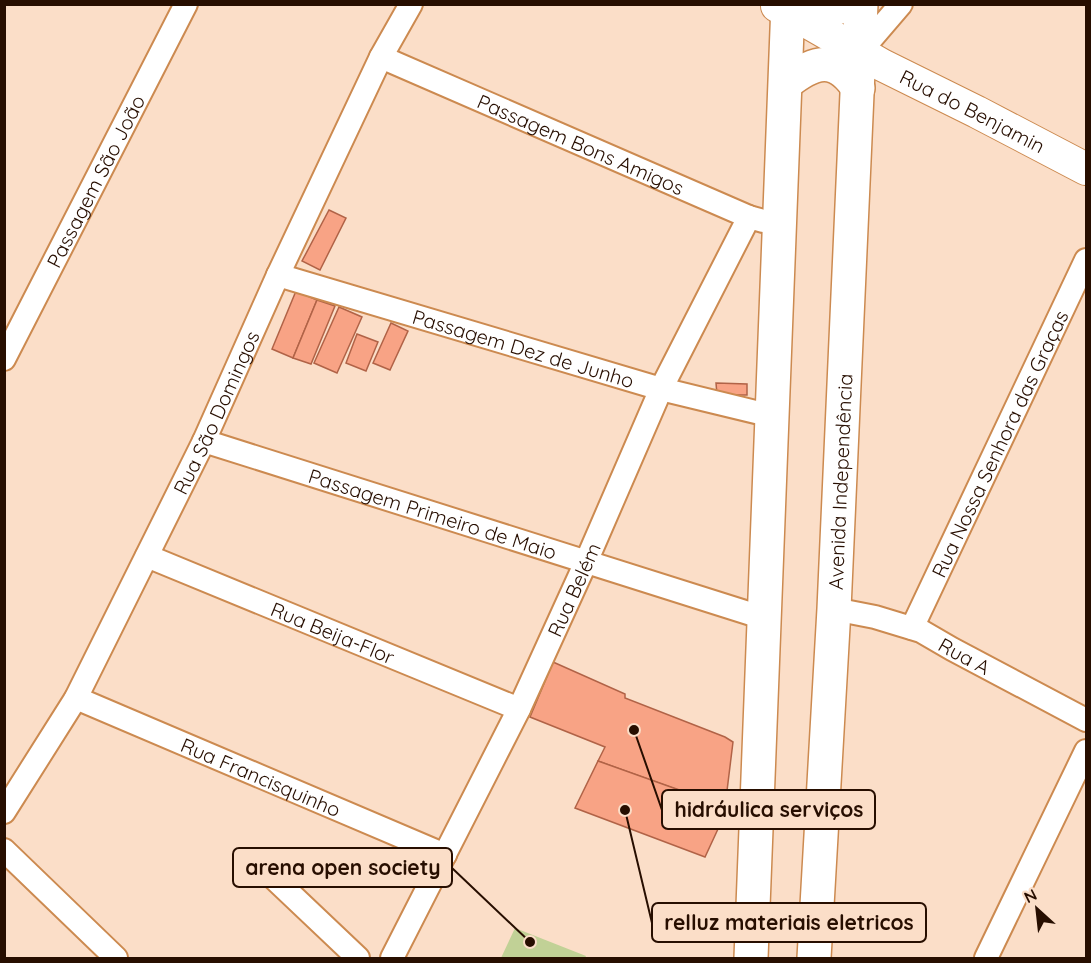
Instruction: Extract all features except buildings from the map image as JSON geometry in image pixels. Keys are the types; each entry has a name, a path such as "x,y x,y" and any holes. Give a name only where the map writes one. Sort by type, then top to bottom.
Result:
{"main road":[{"path":"751,958 788,6 807,7 822,13 835,10 844,4"},
{"name":"Avenida Independência","path":"814,958 834,609 861,4"},
{"name":"Rua do Benjamin","path":"788,6 859,53 1086,169"},
{"path":"786,83 813,65 830,65 850,76 858,88"}],"street":[{"name":"Passagem São João","path":"4,359 186,4"},
{"name":"Rua São Domingos","path":"4,812 76,698 204,441 278,275 381,57 411,4"},
{"path":"859,53 901,4"},
{"name":"Passagem Bons Amigos","path":"381,57 749,217 780,227"},
{"name":"Rua Belém","path":"392,958 519,709 661,389 749,217"},
{"name":"Rua Nossa Senhora das Graças","path":"912,628 1086,260"},
{"name":"Passagem Dez de Junho","path":"278,275 661,389 772,416"},
{"name":"Passagem Primeiro de Maio","path":"204,441 764,618"},
{"name":"Rua Beija-Flor","path":"147,556 519,709"},
{"name":"Rua A","path":"834,609 875,617 921,631 1086,720"},
{"name":"Rua Francisquinho","path":"76,698 445,855"},
{"path":"986,958 1086,751"},
{"path":"4,850 116,958"},
{"path":"262,867 358,958"}],"green space":[{"path":"515,928 586,956 585,958 501,958"}],"place":[{"name":"hidráulica serviços","path":"634,730"},
{"name":"relluz materiais eletricos","path":"625,810"},
{"name":"arena open society","path":"530,942"}]}
